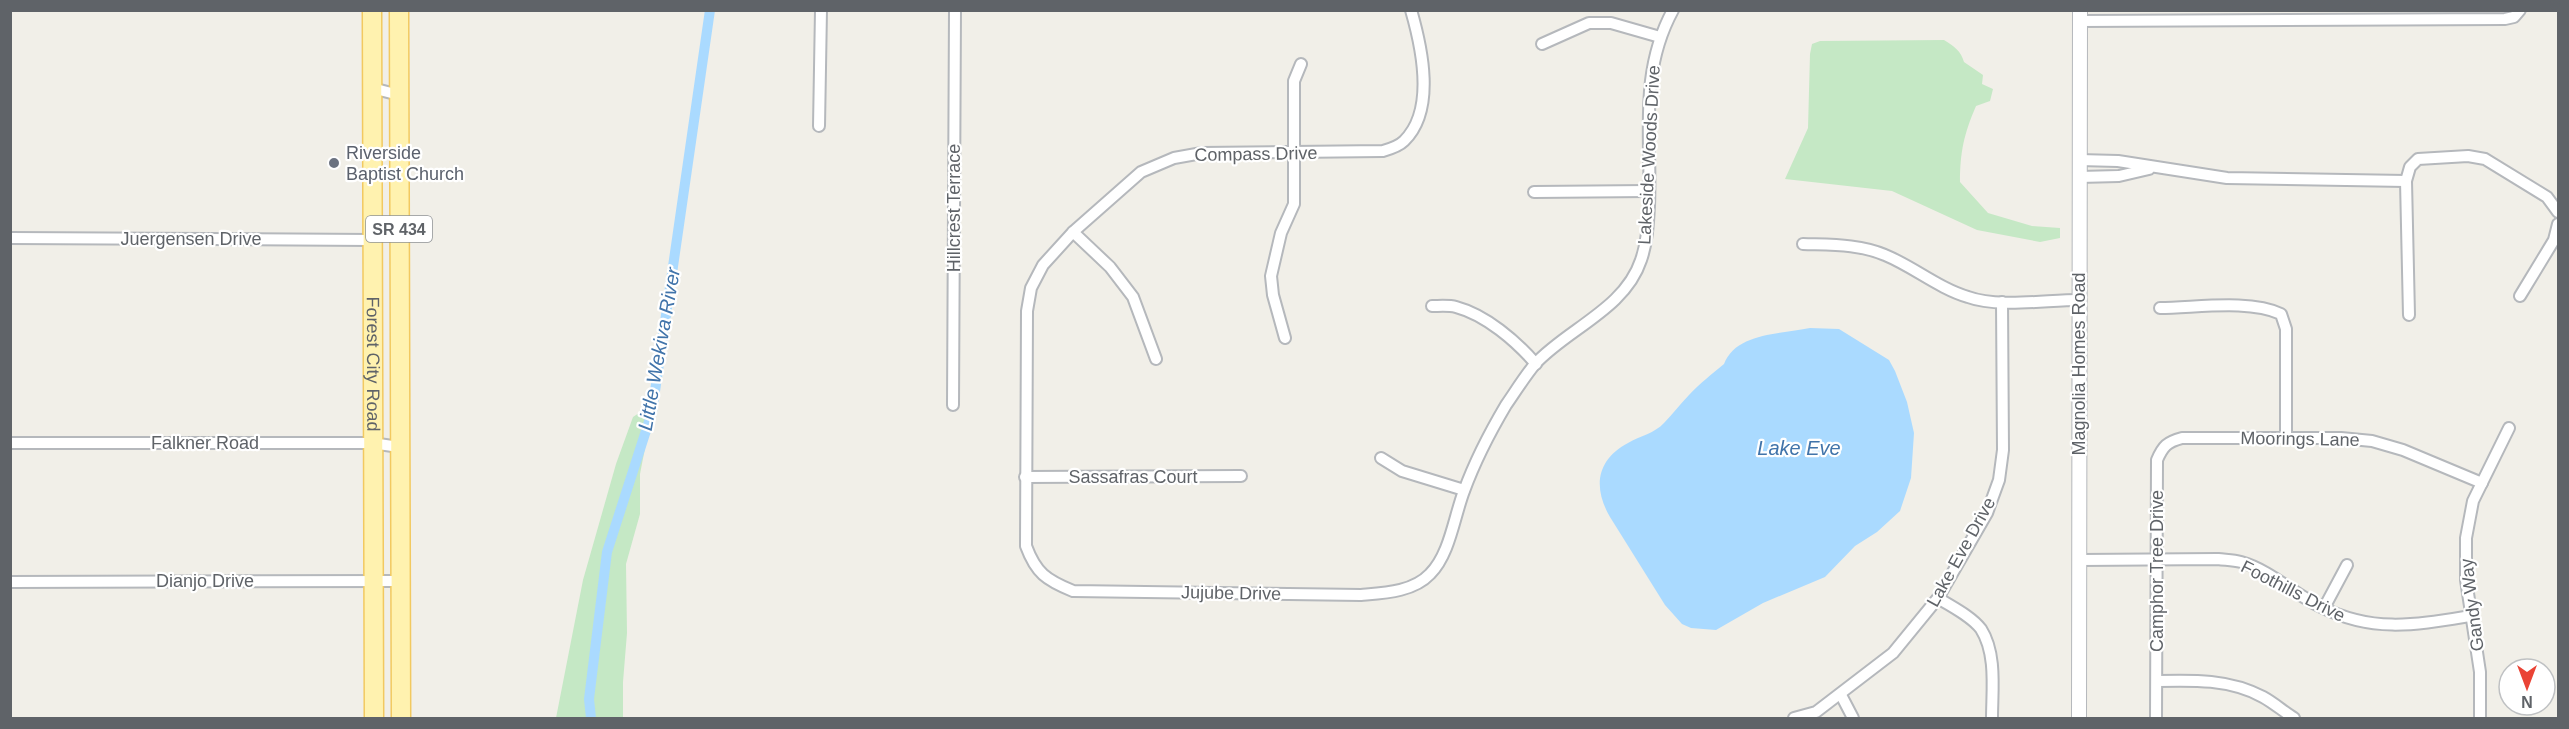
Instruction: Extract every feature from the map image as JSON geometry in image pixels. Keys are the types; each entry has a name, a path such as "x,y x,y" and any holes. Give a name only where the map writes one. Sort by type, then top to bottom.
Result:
{"main road":[{"name":"Forest City Road","path":"372,10 374,718"},
{"name":"Forest City Road","path":"399,10 401,718"}],"street":[{"path":"819,126 821,10"},
{"name":"Hillcrest Terrace","path":"953,405 955,10"},
{"name":"Compass Drive","path":"1025,477 1026,310 1031,288 1043,265 1073,232 1141,172 1174,158 1202,153 1383,152 1402,143 1415,128 1423,110 1420,40 1411,10"},
{"name":"Lakeside Woods Drive","path":"1464,490 1479,455 1507,405 1536,363 1614,300 1629,282 1641,262 1647,235 1651,68 1660,37 1673,10"},
{"path":"2080,16 2505,19 2514,17 2520,10"},
{"name":"Magnolia Homes Road","path":"2079,718 2080,16"},
{"path":"1542,44 1589,23 1611,23 1660,37"},
{"path":"1285,338 1273,295 1271,276 1281,233 1294,204 1294,81 1301,64"},
{"path":"372,88 399,95"},
{"path":"2409,315 2406,181 2410,167 2418,159 2468,156 2485,159 2547,197 2559,212"},
{"path":"2079,160 2110,161 2227,178 2406,181"},
{"path":"2110,161 2110,177"},
{"path":"2079,177 2110,177 2155,167"},
{"path":"1534,192 1649,191"},
{"path":"2520,296 2554,240 2559,224"},
{"path":"1073,232 1110,267 1133,297 1156,359"},
{"name":"Juergensen Drive","path":"10,238 372,240"},
{"path":"1803,244 1843,245 1885,255 1950,290 1970,298 2002,302 2079,300"},
{"name":"Lake Eve Drive","path":"1794,718 1816,712 1893,653 1938,598 1987,513 1999,480 2003,450 2002,302"},
{"path":"1432,306 1455,306 1473,315 1516,342 1536,363"},
{"path":"2160,309 2253,306 2281,314 2286,329 2286,438"},
{"name":"Gandy Way","path":"2480,718 2480,672 2466,580 2466,538 2473,501 2509,428"},
{"name":"Moorings Lane","path":"2182,438 2341,438 2372,441 2403,450 2482,483"},
{"name":"Camphor Tree Drive","path":"2156,718 2157,460 2163,447 2170,441 2182,438"},
{"name":"Falkner Road","path":"10,443 372,443 399,447"},
{"path":"1381,458 1402,471 1464,490"},
{"name":"Sassafras Court","path":"1025,477 1241,476"},
{"name":"Jujube Drive","path":"1025,477 1026,546 1033,565 1054,583 1073,591 1361,595 1390,593 1410,586 1429,575 1442,555 1464,490"},
{"name":"Foothills Drive","path":"2079,560 2218,559 2240,562 2264,572 2324,608 2349,619 2379,626 2411,626 2470,616"},
{"path":"2324,608 2347,566"},
{"name":"Dianjo Drive","path":"10,582 400,581"},
{"path":"1938,598 1981,629 1989,648 1992,667 1992,718"},
{"path":"2157,681 2200,680 2242,688 2263,697 2294,718"},
{"path":"1841,695 1853,718"}],"green space":[{"path":"1944,40 1957,49 1964,62 1983,75 1982,84 1993,89 1990,101 1976,106 1968,125 1963,143 1960,182 1988,213 2032,226 2060,228 2060,238 2040,242 1977,230 1892,191 1785,179 1808,128 1812,44 1820,41"},
{"path":"642,411 652,412 640,474 640,514 626,564 627,633 623,718 556,718 583,580 616,464 633,417"}],"water":[{"name":"Lake Eve","path":"1810,328 1839,329 1889,360 1895,371 1907,402 1914,433 1911,478 1900,511 1877,532 1855,546 1825,577 1763,603 1716,630 1691,628 1682,624 1665,605 1610,517 1601,496 1600,485 1604,466 1617,450 1652,432 1667,420 1693,391 1724,364 1739,346 1761,336"}],"waterway":[{"name":"Little Wekiva River","path":"591,718 589,699 607,552 652,412 710,10"}],"place":[{"name":"Riverside Baptist Church","path":"334,163"}]}
